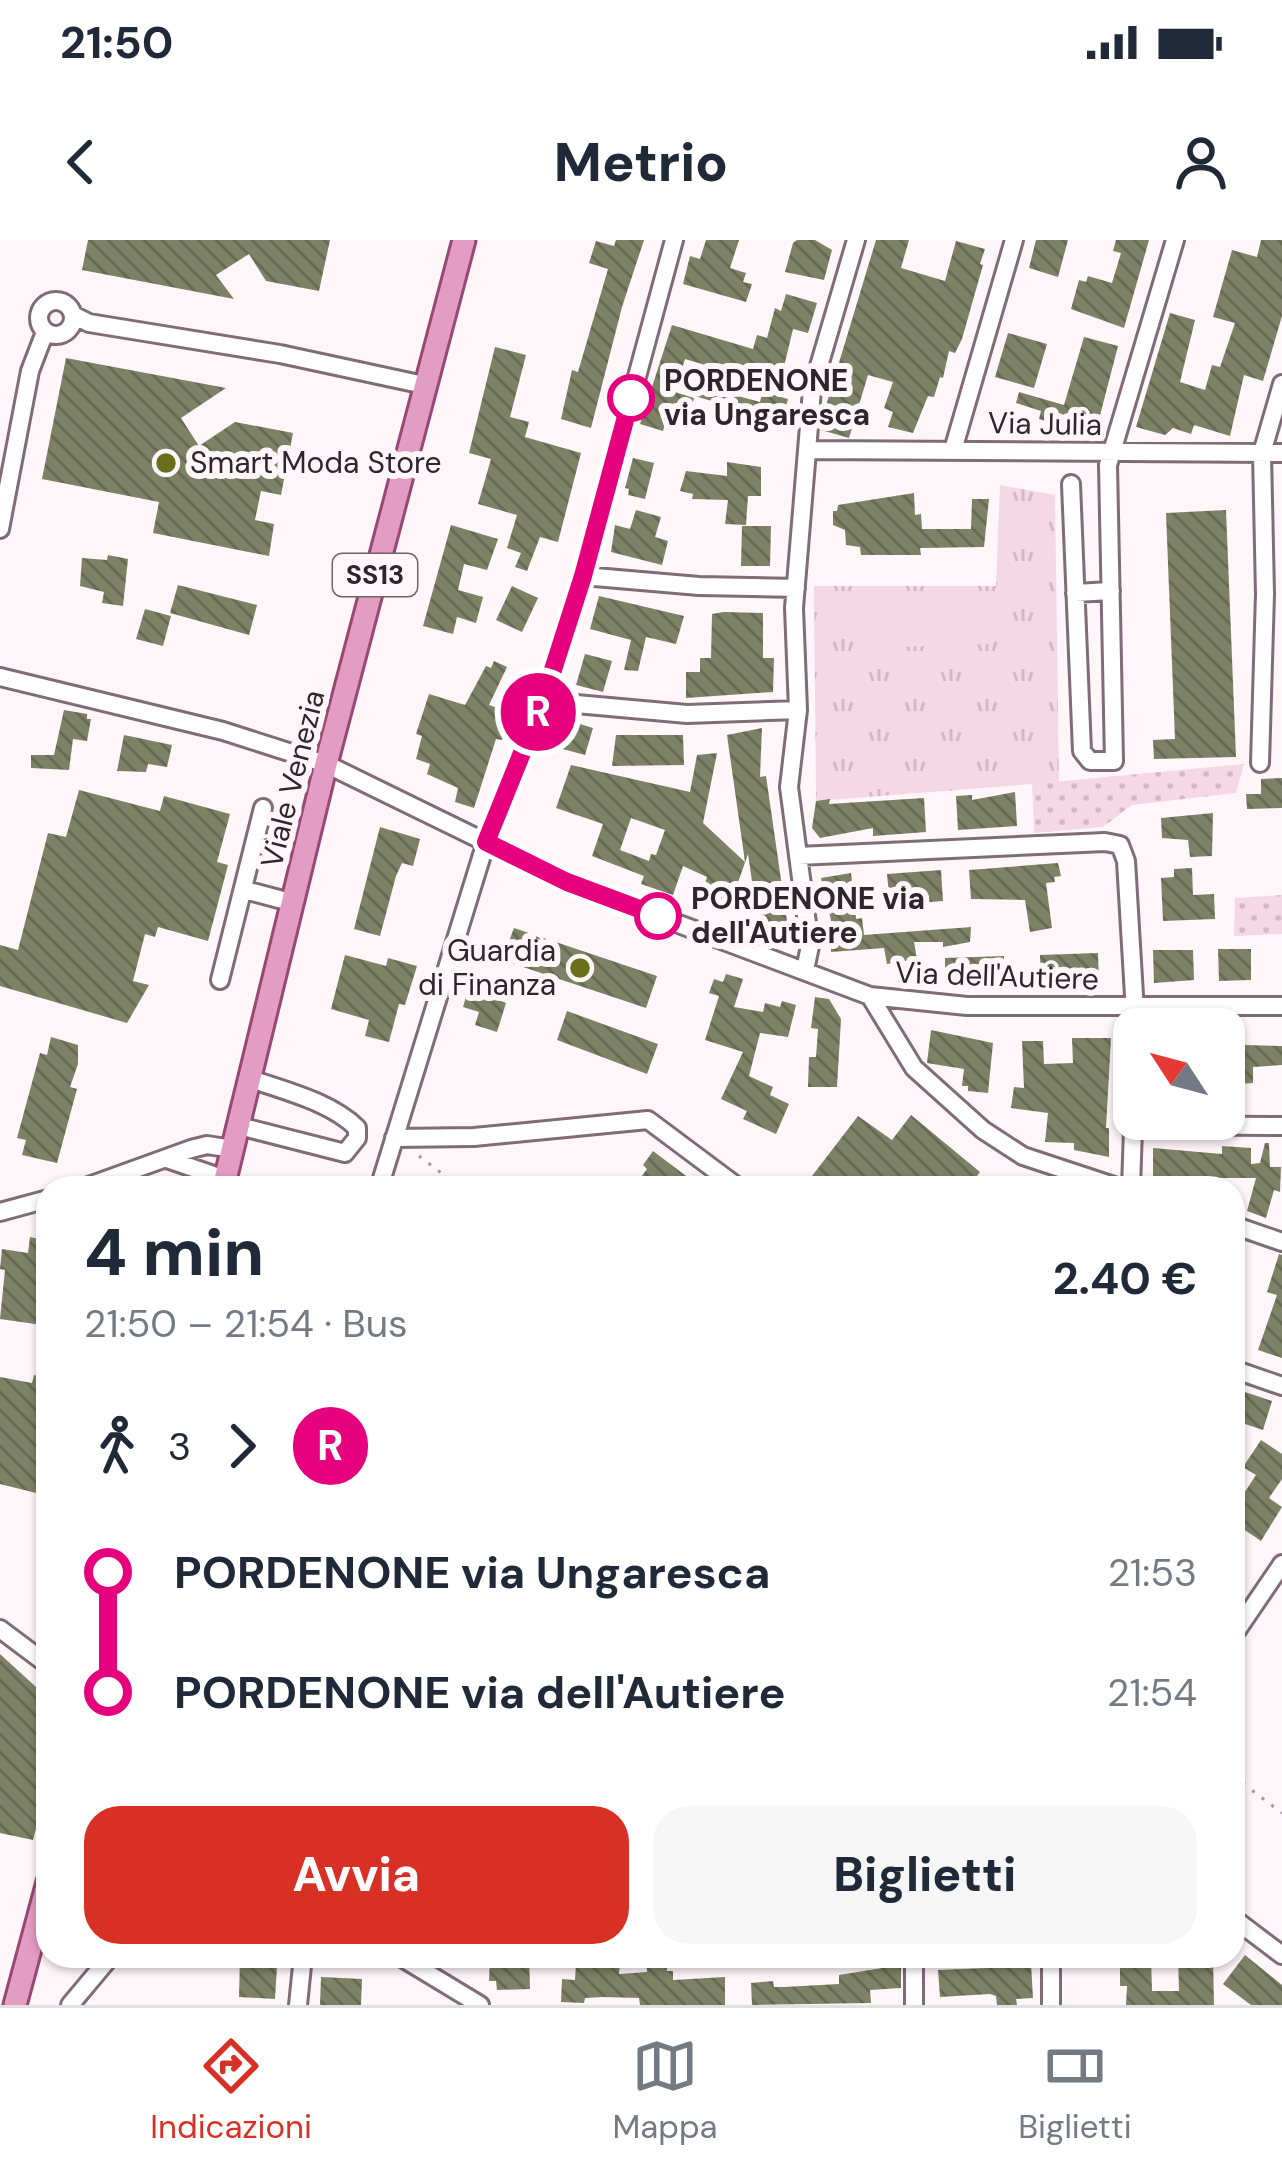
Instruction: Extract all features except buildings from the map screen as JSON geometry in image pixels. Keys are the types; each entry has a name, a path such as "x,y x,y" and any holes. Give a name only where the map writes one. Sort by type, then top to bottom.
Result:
{"main road":[{"name":"Viale Venezia","path":"226,1176 326,764 464,240"},
{"path":"15,2005 36,1927"}],"street":[{"path":"383,1176 486,842 543,701 583,576 674,240"},
{"path":"805,970 810,946 789,787 798,710 796,588 812,390 856,240"},
{"path":"952,450 1014,240"},
{"path":"1071,484 1082,752 1090,761 1114,760 1108,465 1175,240"},
{"path":"0,529 30,370 45,332 38,316 46,304 62,302 73,315 89,322 280,354 424,385"},
{"path":"45,332 64,334 72,326 73,315"},
{"path":"1260,763 1273,594 1262,453 1282,384"},
{"name":"Via Julia","path":"807,450 1282,454"},
{"path":"583,576 796,588"},
{"path":"1075,593 1111,591"},
{"name":"Via dell'Autiere","path":"0,676 224,730 326,764 567,882 871,996 967,1006 1282,1006"},
{"path":"543,701 687,714 798,710"},
{"path":"220,980 263,808"},
{"path":"798,856 1120,845 1126,861 1136,1008"},
{"path":"245,890 294,903"},
{"path":"871,996 914,1069 983,1130 1023,1156 1084,1176"},
{"path":"239,1126 345,1153 356,1138 357,1128 351,1122 309,1100 251,1079"},
{"path":"394,1138 474,1137 648,1120 723,1176"},
{"path":"1245,1126 1282,1126"},
{"path":"1131,1176 1133,1140"},
{"path":"117,1176 207,1145 233,1148"},
{"path":"166,1159 205,1176"},
{"path":"0,1212 36,1202"},
{"path":"1245,1230 1282,1242"},
{"path":"1245,1373 1282,1386"},
{"path":"1245,1618 1282,1564"},
{"path":"5,1639 36,1658"},
{"path":"1245,1927 1282,1955"},
{"path":"1245,1936 1256,1936"},
{"path":"70,2005 101,1968"},
{"path":"298,2005 302,1968"},
{"path":"419,1968 480,2005"},
{"path":"914,1968 914,2005"},
{"path":"1051,1968 1051,2005"}],"path":[{"path":"394,1138 444,1176"},
{"path":"1245,1785 1282,1813"}],"green space":[{"path":"1000,485 1055,495 1059,782 816,801 814,586 996,586"},
{"path":"895,593 896,623 820,626 819,597"},
{"path":"987,599 989,644 899,647 898,603"},
{"path":"1244,764 1236,793 1132,805 1103,827 1034,833 1032,784"},
{"path":"1282,895 1282,934 1234,936 1235,898"}],"bus line":[{"name":"R","path":"631,398 543,701 486,842 567,882 658,916"}],"place":[{"name":"PORDENONE via Ungaresca","path":"631,398"},
{"name":"Smart Moda Store","path":"166,463"},
{"name":"PORDENONE via dell'Autiere","path":"658,916"},
{"name":"Guardia di Finanza","path":"580,968"}]}
